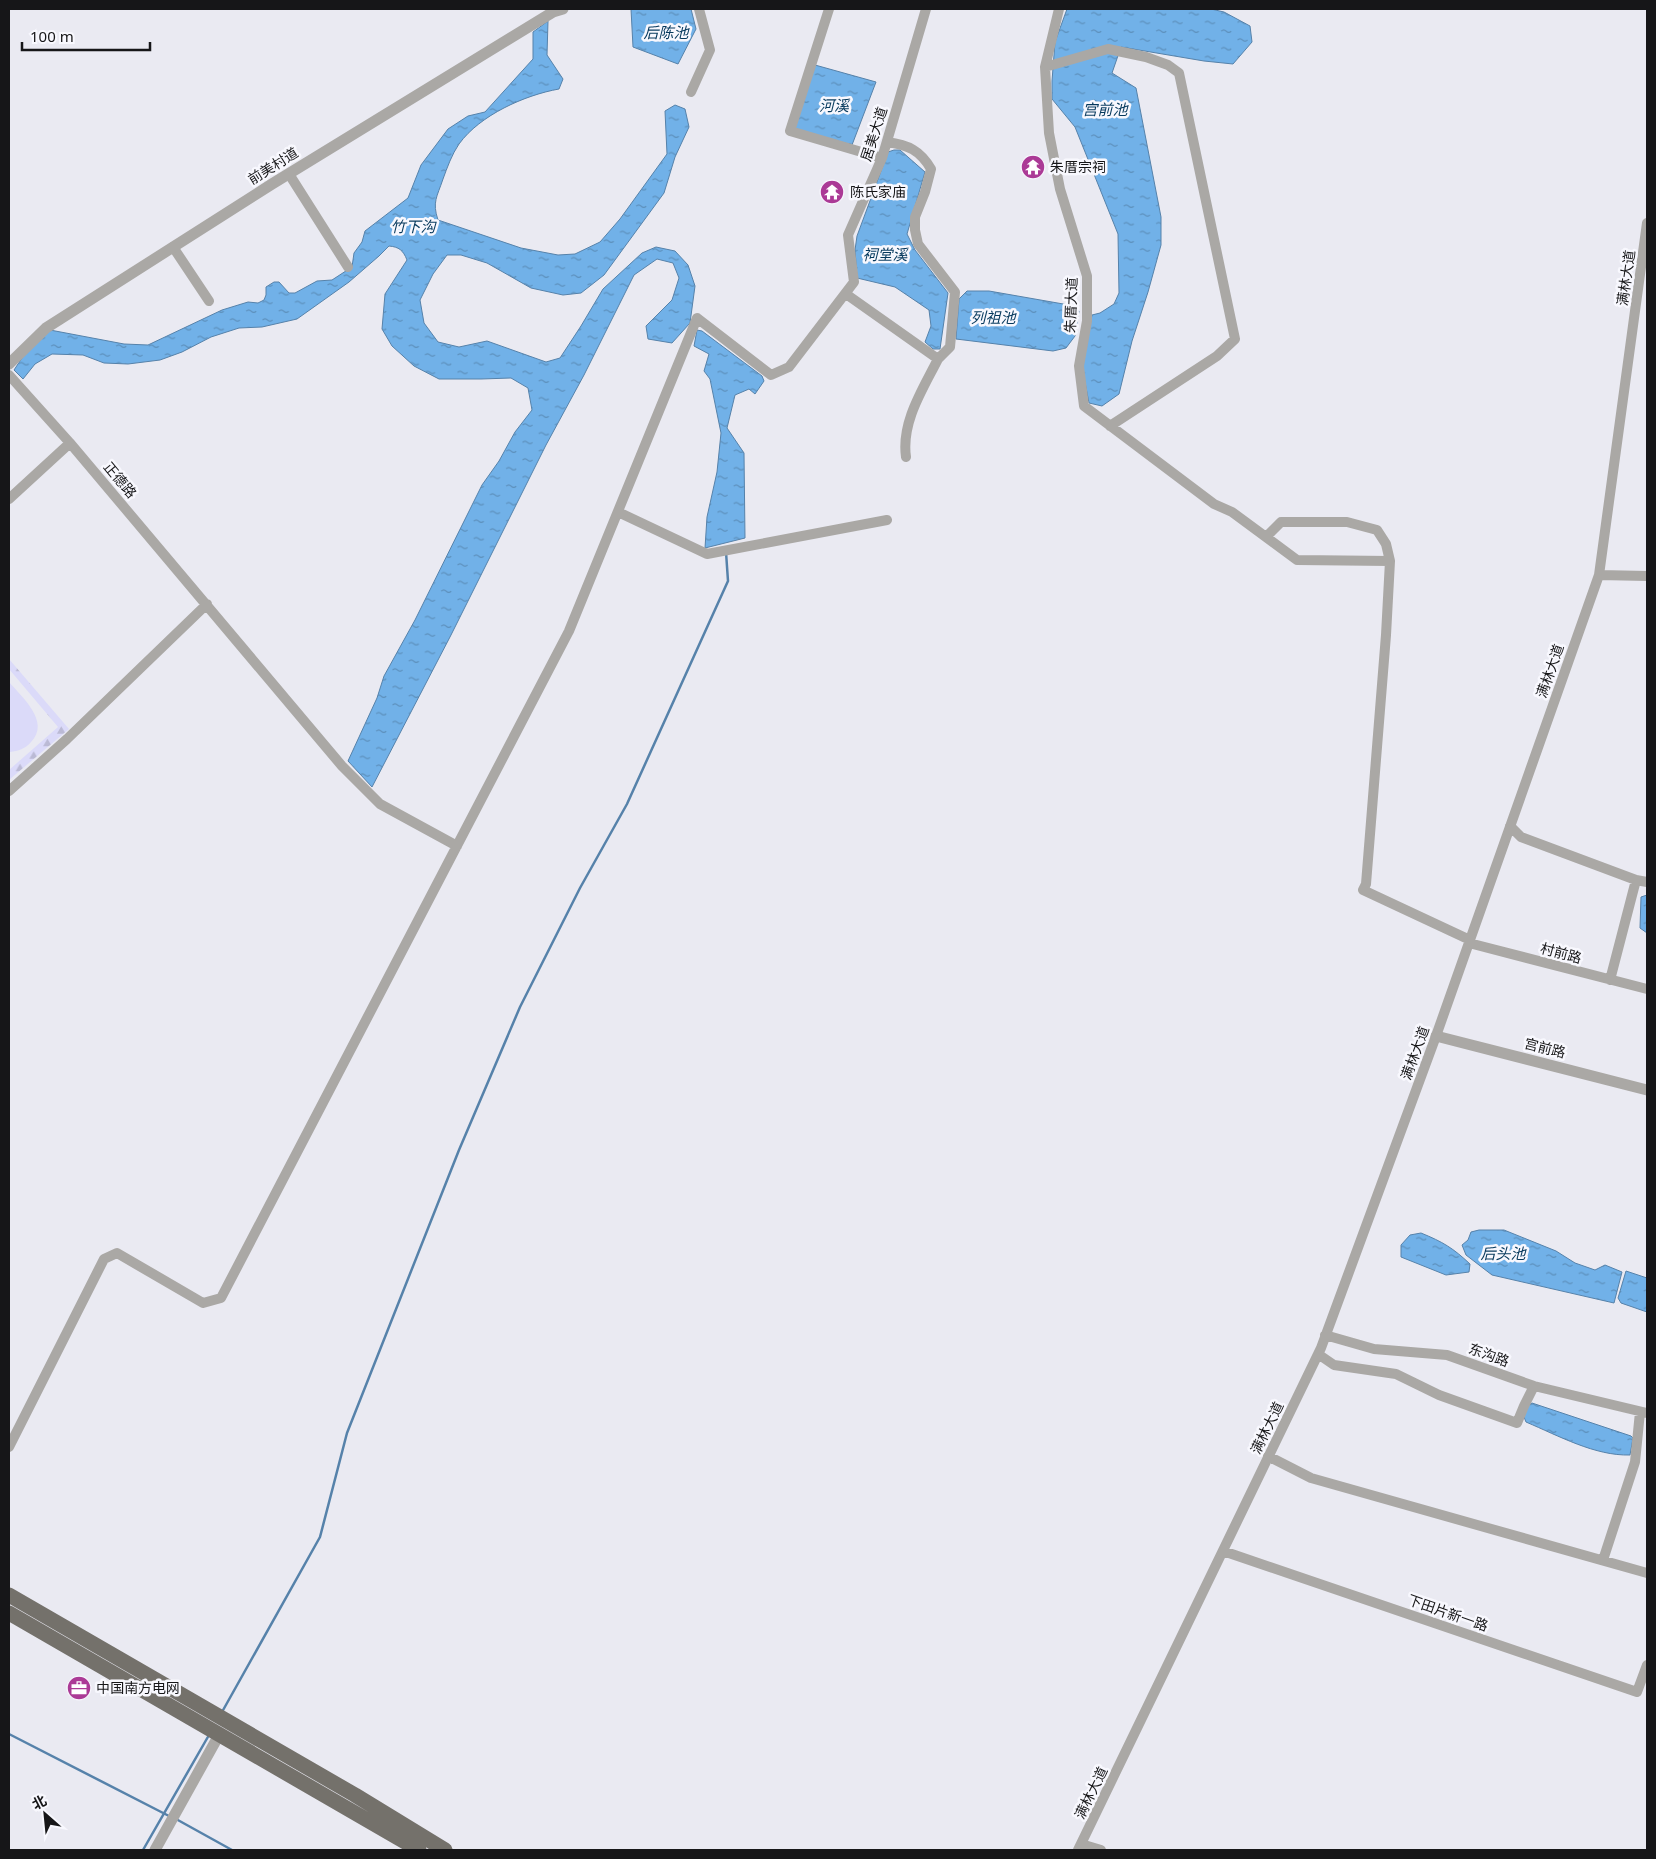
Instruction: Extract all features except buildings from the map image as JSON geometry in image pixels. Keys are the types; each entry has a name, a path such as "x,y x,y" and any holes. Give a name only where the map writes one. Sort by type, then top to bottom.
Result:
{"main road":[{"path":"9,1595 355,1794 445,1850"},
{"path":"9,1613 419,1850"}],"street":[{"name":"前美村道","path":"9,364 46,328 289,174 545,18 563,9"},
{"path":"691,92 710,50 698,9"},
{"path":"829,9 790,131 882,158"},
{"name":"居美大道","path":"846,294 854,282 848,235 882,158 926,9"},
{"name":"朱厝大道","path":"1059,9 1046,67 1050,133 1058,180 1087,276 1087,321 1079,366 1084,406 1214,504 1232,512 1297,560 1390,561"},
{"path":"1046,67 1108,49 1146,57 1168,65 1179,73 1235,340 1218,356 1110,426"},
{"path":"887,142 904,145 912,149 924,158 931,169 925,192 915,217 914,230 918,244 955,292 950,347 938,359 906,430 904,444 906,457"},
{"path":"289,174 348,267"},
{"name":"满林大道","path":"1080,1847 1326,1335 1470,942 1599,575 1647,223"},
{"path":"173,247 209,301"},
{"path":"9,1447 104,1259 117,1253 203,1304 221,1298 569,631 696,318 770,375 789,367 846,294 938,359"},
{"name":"正德路","path":"9,375 70,443 342,766 380,804 457,846"},
{"path":"9,500 70,443"},
{"path":"618,512 707,554 887,520"},
{"path":"1268,539 1281,522 1347,522 1377,530 1386,544 1390,561"},
{"name":"村前路","path":"1390,561 1366,884 1363,890 1470,942 1647,989"},
{"path":"1599,575 1647,576"},
{"path":"9,791 67,739 207,604"},
{"path":"1510,826 1521,837 1636,880 1647,882"},
{"path":"1610,980 1636,880"},
{"name":"宫前路","path":"1436,1036 1647,1090"},
{"name":"东沟路","path":"1326,1335 1374,1349 1447,1354 1534,1386 1644,1413"},
{"path":"1318,1354 1334,1365 1396,1374 1439,1395 1517,1423 1534,1386"},
{"path":"1603,1560 1635,1462 1644,1413"},
{"path":"1268,1456 1310,1478 1647,1573"},
{"name":"下田片新一路","path":"1223,1551 1637,1692 1647,1664"},
{"path":"155,1850 220,1735"},
{"path":"1080,1847 1100,1850"}],"green space":[{"path":"9,659 69,729 9,780 9,770 58,727 9,669"},
{"path":"9,682 27,702 36,718 38,726 36,734 29,744 21,749 10,752"}],"water":[{"name":"后陈池","path":"631,9 691,9 696,29 678,64 633,47"},
{"name":"宫前池","path":"1067,9 1211,9 1224,12 1250,26 1252,42 1233,64 1121,47 1112,73 1136,88 1161,217 1161,245 1132,341 1119,394 1102,406 1089,403 1082,367 1092,315 1100,313 1114,304 1119,293 1118,234 1075,127 1052,99 1055,42"},
{"name":"竹下沟","path":"548,21 547,55 563,79 559,89 518,101 491,115 468,134 454,152 437,195 435,209 438,220 521,248 558,255 575,254 600,242 620,219 667,154 665,111 675,105 685,109 689,127 675,157 664,193 604,275 581,293 563,295 531,288 487,263 461,255 447,255 433,274 420,300 424,323 438,342 459,347 487,341 546,362 560,358 603,289 642,253 656,247 675,251 688,265 695,286 690,323 672,343 648,339 646,326 672,300 679,278 673,263 657,259 634,275 372,787 348,761 377,698 384,676 415,620 482,485 499,461 515,432 532,410 528,388 511,378 439,379 414,366 392,346 382,329 385,294 407,260 400,250 389,246 349,282 297,319 262,327 239,328 211,337 182,352 160,360 128,364 104,363 83,355 52,354 35,364 23,379 14,370 22,358 50,330 124,344 148,345 222,310 248,302 258,303 264,300 266,287 274,282 279,282 289,293 295,293 317,281 332,280 352,267 354,253 362,242 365,231 408,198 421,165 448,129 468,116 485,112 533,59 533,32"},
{"name":"河溪","path":"815,65 876,82 852,145 794,129"},
{"name":"祠堂溪","path":"900,150 925,172 907,234 915,250 948,293 940,349 933,349 925,342 931,326 929,310 895,287 857,278 855,250 857,236 888,152"},
{"name":"列祖池","path":"967,291 989,291 1069,305 1079,311 1075,336 1066,348 1053,351 956,339 959,299"},
{"path":"697,330 702,331 762,376 764,381 755,394 749,389 735,395 727,428 744,453 745,538 705,548 707,517 717,472 721,433 710,379 704,371 709,354 694,346"},
{"path":"1647,895 1647,933 1640,928 1641,897"},
{"name":"后头池","path":"1479,1230 1504,1230 1556,1251 1575,1263 1595,1270 1605,1265 1622,1272 1614,1303 1492,1275 1466,1255 1462,1245 1468,1240 1471,1232"},
{"path":"1421,1233 1442,1243 1458,1254 1470,1264 1469,1272 1446,1275 1401,1257 1401,1245 1410,1235"},
{"path":"1626,1271 1647,1278 1647,1312 1621,1303 1618,1298"},
{"path":"1532,1403 1631,1436 1633,1438 1630,1455 1590,1449 1526,1422 1524,1417 1527,1406"}],"waterway":[{"path":"222,1712 320,1537 347,1433 459,1150 520,1007 580,888 627,804 728,581 726,552"},
{"path":"9,1734 169,1816"},
{"path":"143,1850 209,1735"},
{"path":"176,1819 232,1850"}],"place":[{"name":"朱厝宗祠","path":"1033,167"},
{"name":"陈氏家庙","path":"832,192"},
{"name":"中国南方电网","path":"79,1688"}]}
